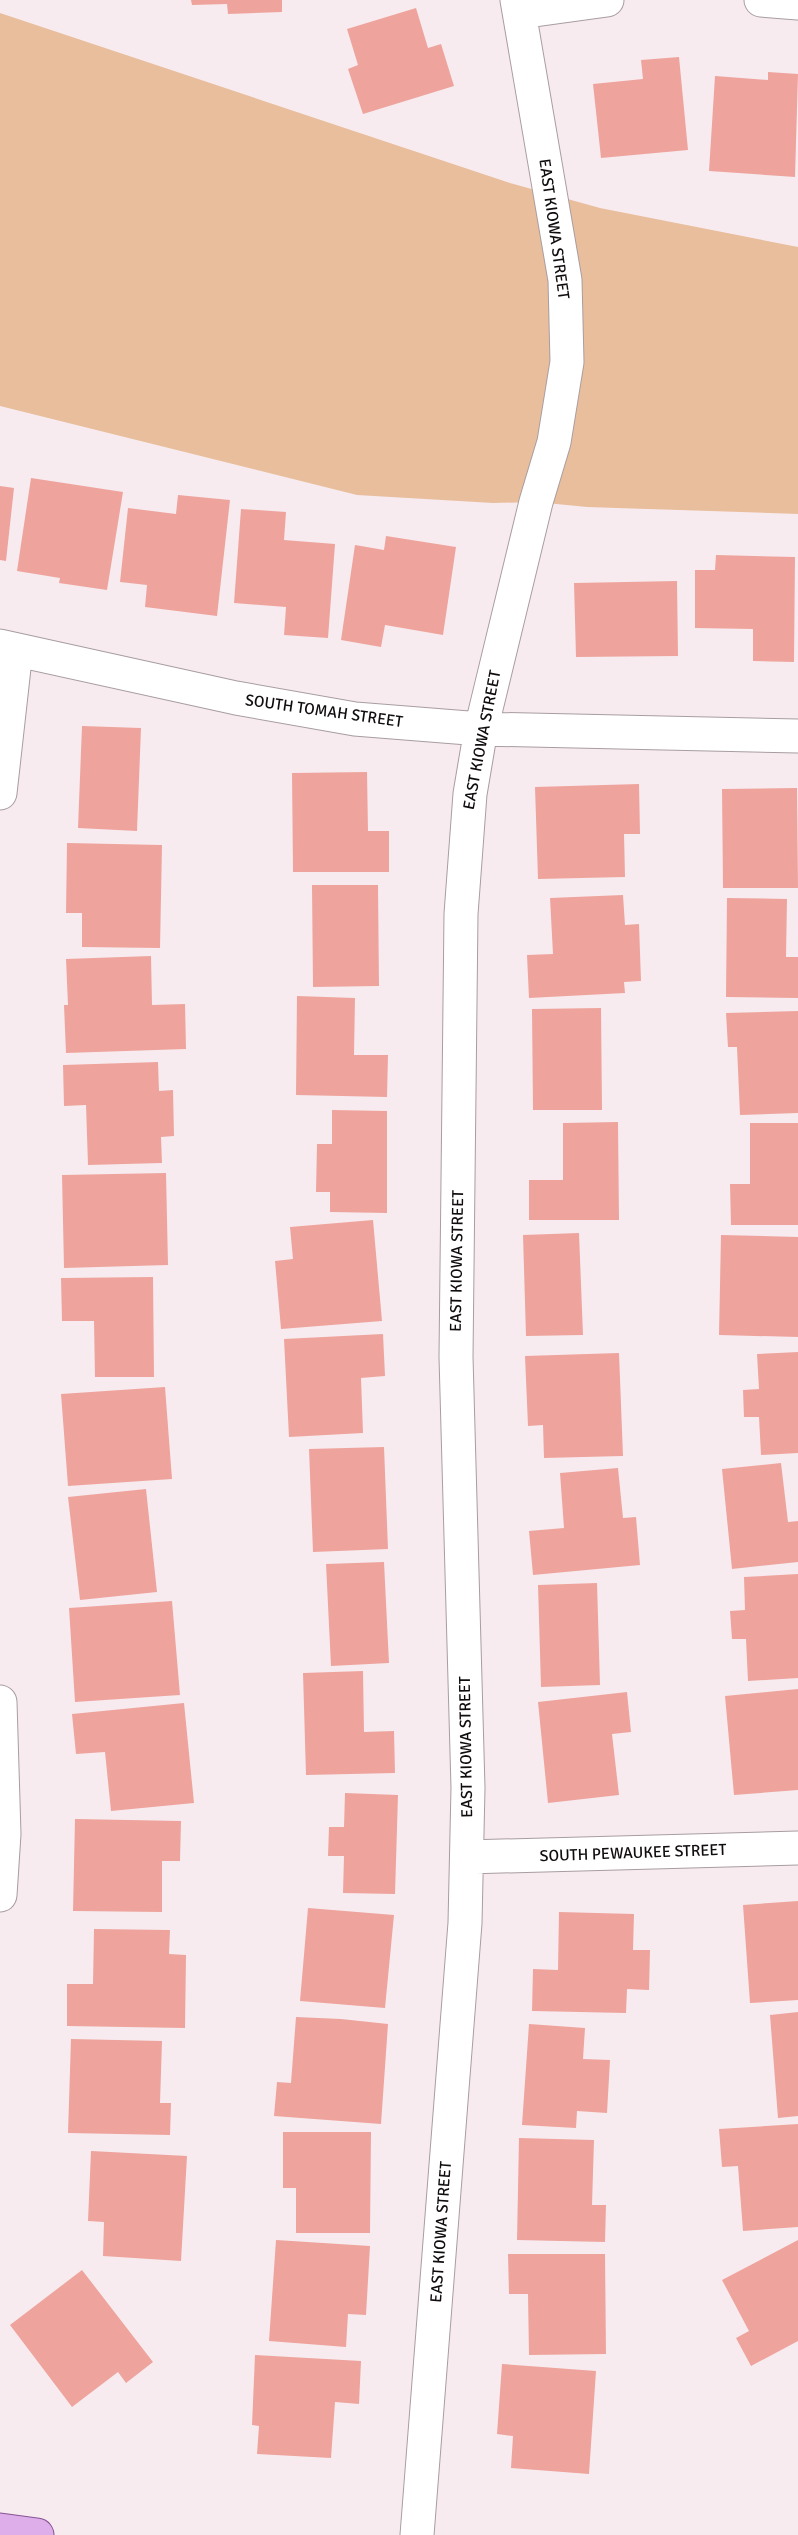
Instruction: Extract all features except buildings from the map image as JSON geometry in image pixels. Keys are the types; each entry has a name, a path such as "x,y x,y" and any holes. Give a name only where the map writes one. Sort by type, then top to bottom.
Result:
{"main road":[{"path":"0,2530 37,2535"}],"street":[{"path":"519,6 608,0"},
{"path":"761,0 798,3"},
{"name":"EAST KIOWA STREET","path":"417,2535 465,1923 467,1857 468,1788 456,1357 462,902 470,794 481,729 536,502 554,442 567,362 565,280 519,6"},
{"path":"0,793 8,648"},
{"name":"SOUTH TOMAH STREET","path":"8,648 236,698 355,719 481,729 798,736"},
{"path":"0,1702 4,1834 0,1895"},
{"name":"SOUTH PEWAUKEE STREET","path":"467,1857 798,1848"}],"shaded area":[{"path":"0,13 510,183 600,208 798,247 798,514 587,507 536,502 493,503 357,495 0,406"}]}
